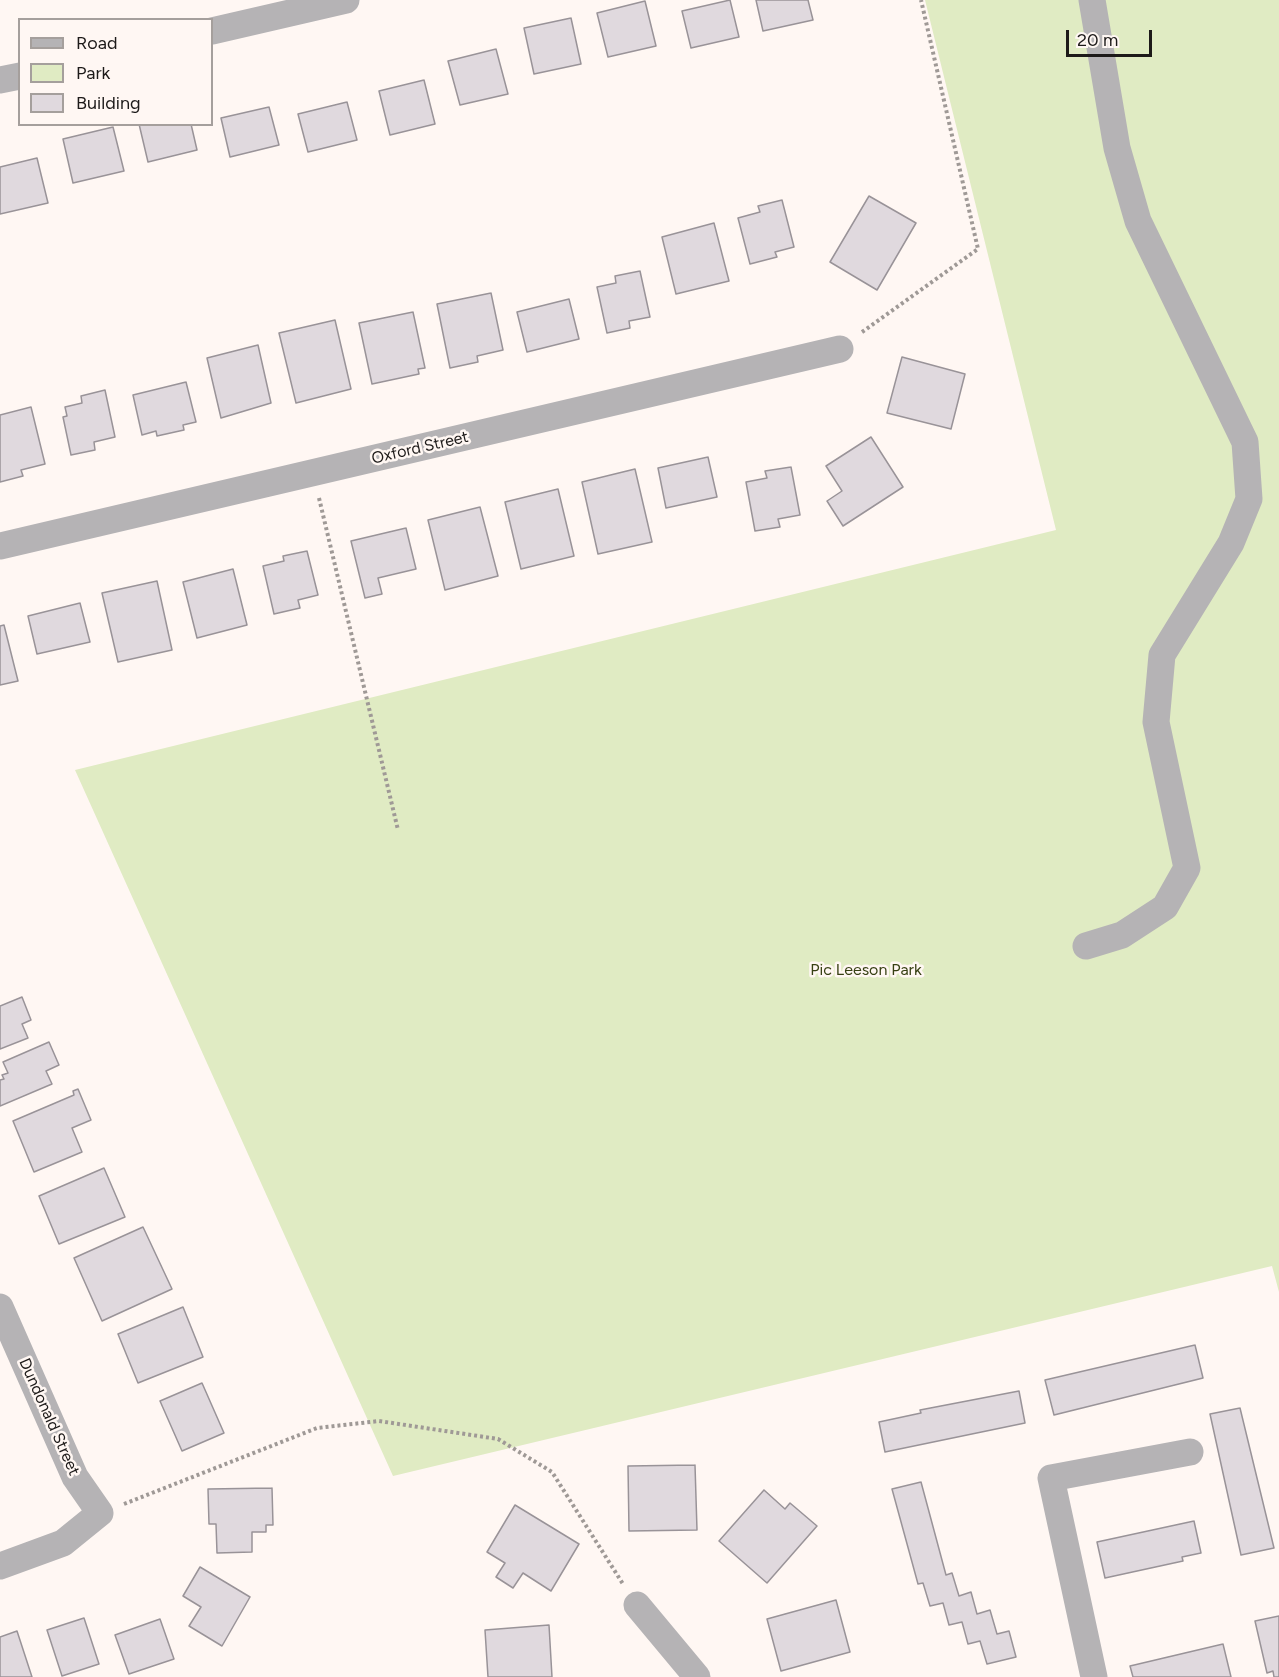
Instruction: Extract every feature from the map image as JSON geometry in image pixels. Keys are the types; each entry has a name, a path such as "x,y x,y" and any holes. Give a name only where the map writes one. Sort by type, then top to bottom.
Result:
{"street":[{"path":"213,31 346,0"},
{"path":"1086,945 1122,935 1165,907 1187,868 1156,722 1162,655 1231,543 1249,499 1245,442 1138,221 1117,148 1092,0"},
{"path":"0,80 18,76"},
{"name":"Oxford Street","path":"0,546 840,349"},
{"name":"Dundonald Street","path":"0,1307 75,1477 100,1513"},
{"path":"1094,1677 1051,1478 1190,1452"},
{"path":"0,1566 63,1543 100,1513"},
{"path":"637,1605 697,1677"}],"path":[{"path":"840,349 978,249 921,0"},
{"path":"314,473 398,830"},
{"path":"100,1513 317,1428 379,1421 498,1439 552,1472 637,1605"}],"green space":[{"name":"Pic Leeson Park","path":"925,0 1279,0 1279,1292 1272,1266 393,1476 75,770 1056,530"}],"building":[{"path":"730,0 739,37 691,48 682,11"},
{"path":"756,0 808,0 813,20 763,31"},
{"path":"645,1 656,46 608,57 597,13"},
{"path":"571,18 581,64 534,74 524,28"},
{"path":"496,49 508,94 460,105 448,61"},
{"path":"424,80 435,124 390,135 379,91"},
{"path":"347,102 357,140 308,152 298,114"},
{"path":"269,107 279,145 230,157 221,118"},
{"path":"139,126 191,126 197,150 148,162"},
{"path":"113,127 124,171 73,183 63,139"},
{"path":"37,158 48,203 0,214 0,167"},
{"path":"869,196 916,223 877,290 830,262"},
{"path":"782,200 794,247 775,252 777,257 750,264 738,218 760,212 758,206"},
{"path":"714,223 729,281 676,294 662,237"},
{"path":"640,271 650,317 629,321 630,328 607,333 597,287 616,283 615,276"},
{"path":"491,293 503,350 477,356 478,362 450,368 437,304"},
{"path":"569,299 579,339 527,352 517,312"},
{"path":"413,312 425,368 418,369 419,374 372,384 359,323"},
{"path":"335,320 351,389 296,403 279,333"},
{"path":"258,345 271,403 221,418 207,358"},
{"path":"902,357 965,374 951,429 887,413"},
{"path":"186,382 196,422 183,425 184,430 157,436 156,431 142,435 133,395"},
{"path":"105,390 115,437 94,442 95,450 71,455 63,417 67,416 65,407 82,403 81,396"},
{"path":"31,407 45,464 21,470 23,476 0,482 0,415"},
{"path":"871,437 903,487 843,526 827,501 842,491 826,466"},
{"path":"708,457 717,497 666,508 658,468"},
{"path":"791,467 800,515 778,519 780,527 755,531 746,482 767,478 765,471"},
{"path":"635,469 652,542 598,554 582,482"},
{"path":"558,489 574,556 521,569 505,502"},
{"path":"480,507 498,576 445,590 428,520"},
{"path":"406,528 416,569 378,578 382,594 365,598 351,541"},
{"path":"307,551 318,595 298,600 300,608 274,614 263,566 284,561 283,556"},
{"path":"233,569 247,625 197,638 183,582"},
{"path":"157,581 172,650 118,662 102,593"},
{"path":"80,603 90,642 37,654 28,616"},
{"path":"4,625 18,681 0,685 0,626"},
{"path":"22,997 31,1020 22,1024 28,1038 0,1049 0,1006"},
{"path":"49,1042 59,1065 46,1071 52,1084 0,1106 0,1080 4,1079 2,1075 8,1073 3,1062"},
{"path":"78,1089 91,1120 72,1128 82,1152 34,1172 13,1121 74,1095 73,1091"},
{"path":"104,1168 125,1217 59,1244 39,1196"},
{"path":"143,1227 172,1289 102,1321 74,1258"},
{"path":"183,1307 203,1357 138,1383 118,1334"},
{"path":"1195,1345 1203,1378 1054,1415 1045,1380"},
{"path":"202,1383 224,1433 182,1451 160,1401"},
{"path":"1019,1391 1025,1423 885,1452 879,1422 921,1413 920,1410"},
{"path":"1240,1408 1274,1548 1241,1555 1210,1414"},
{"path":"695,1465 697,1530 629,1531 628,1466"},
{"path":"921,1482 946,1575 952,1573 959,1596 971,1592 977,1614 990,1610 997,1634 1009,1631 1016,1657 987,1664 980,1641 968,1644 962,1622 949,1625 943,1603 930,1606 923,1583 918,1584 892,1489"},
{"path":"272,1488 273,1525 266,1525 266,1532 252,1532 252,1552 217,1553 216,1524 209,1524 208,1489"},
{"path":"764,1490 785,1509 790,1503 817,1526 767,1583 719,1541"},
{"path":"515,1505 579,1544 551,1591 523,1573 513,1588 496,1577 505,1563 487,1552"},
{"path":"1194,1521 1201,1553 1182,1557 1183,1561 1105,1578 1097,1542"},
{"path":"200,1567 250,1597 222,1646 189,1626 201,1607 183,1596"},
{"path":"836,1600 850,1652 781,1671 767,1619"},
{"path":"1279,1616 1279,1677 1274,1677 1273,1671 1267,1673 1255,1621"},
{"path":"84,1618 99,1664 62,1676 47,1630"},
{"path":"160,1619 174,1659 129,1674 115,1635"},
{"path":"549,1625 552,1677 488,1677 485,1630"},
{"path":"17,1631 32,1677 0,1677 0,1637"},
{"path":"1223,1644 1231,1677 1133,1677 1130,1666"}]}
